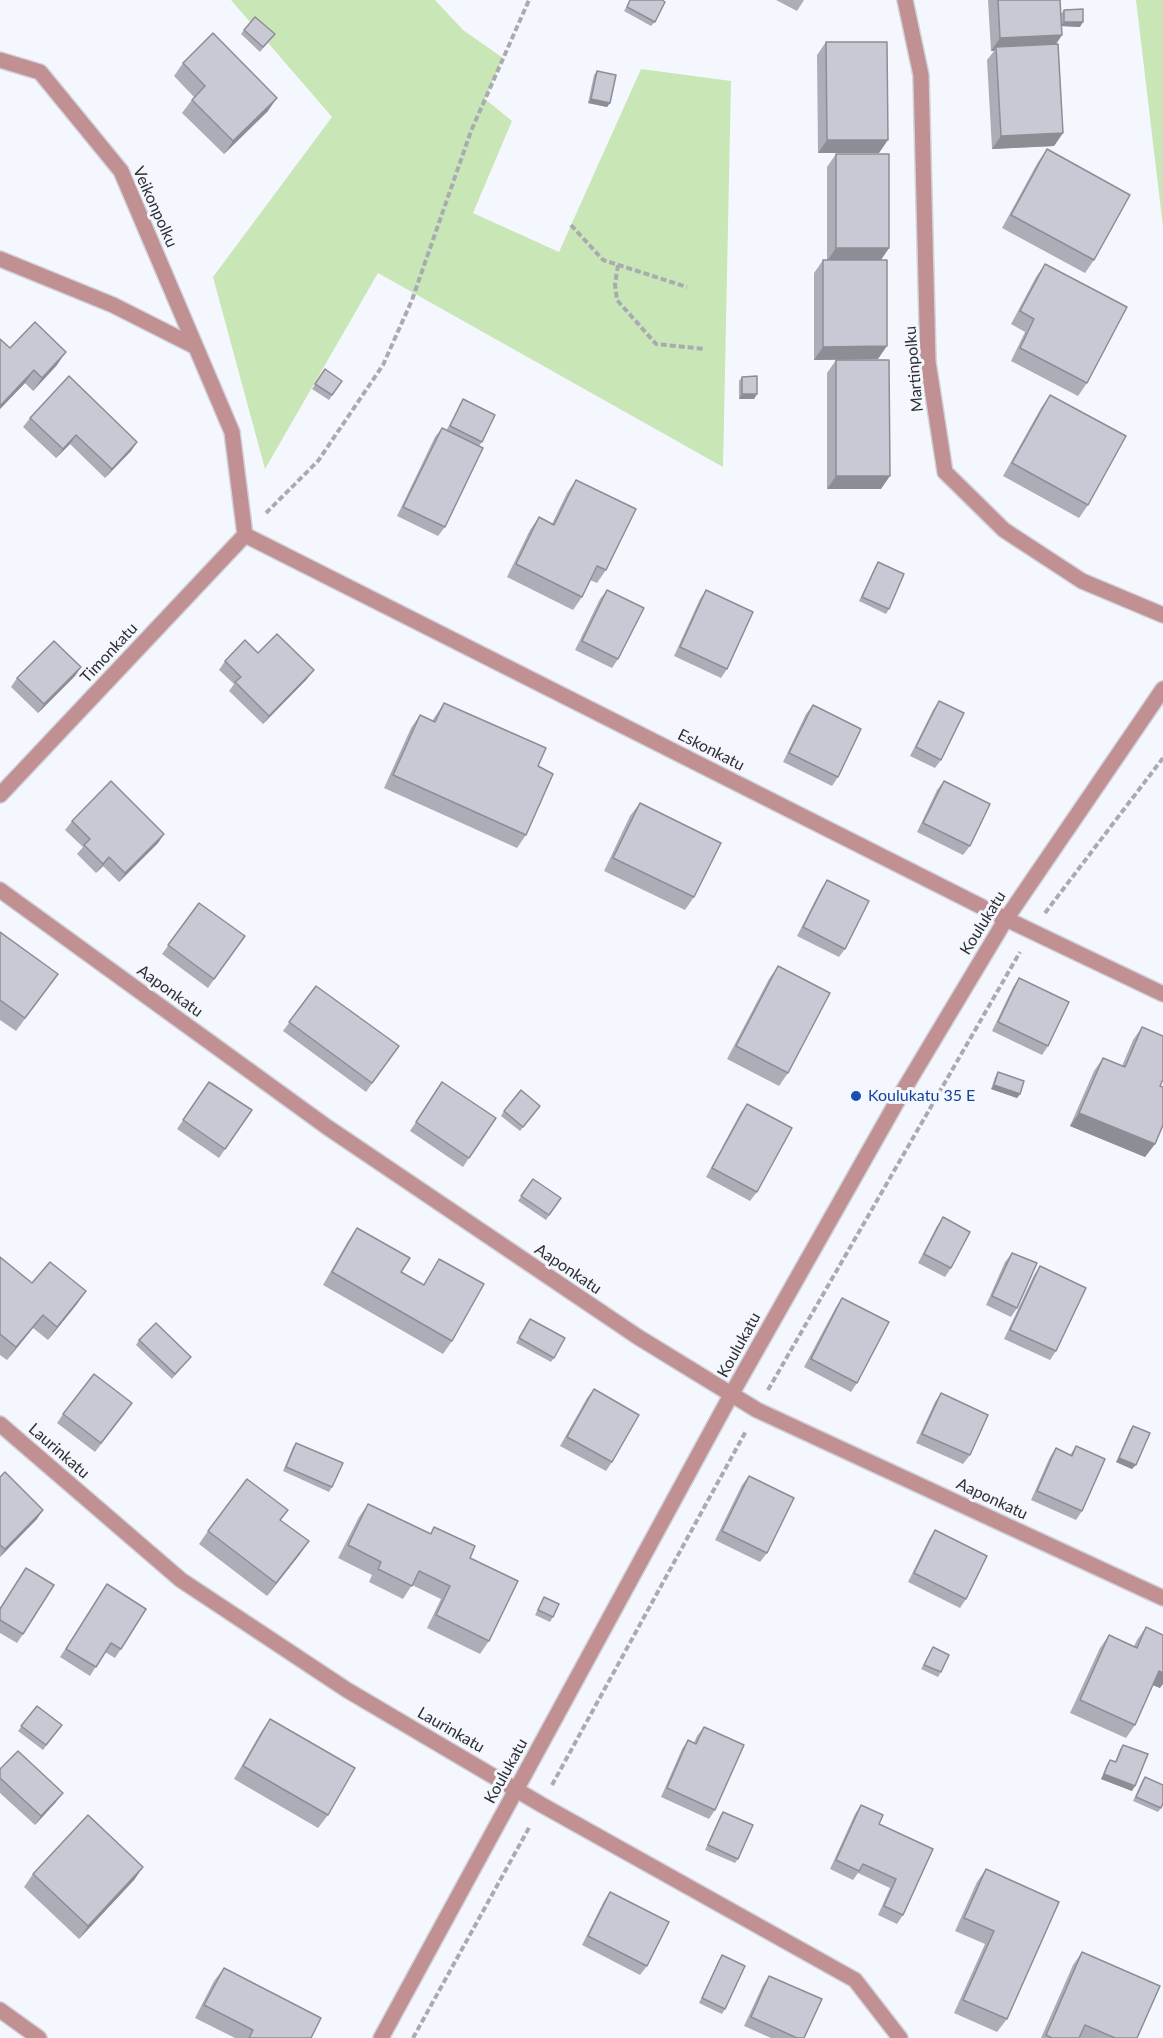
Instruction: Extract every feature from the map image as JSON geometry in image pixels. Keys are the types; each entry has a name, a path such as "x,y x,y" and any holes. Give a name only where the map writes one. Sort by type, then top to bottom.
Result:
{"street":[{"name":"Martinpolku","path":"905,0 921,75 928,362 945,472 1004,530 1082,581 1163,615"},
{"name":"Veikonpolku","path":"0,60 40,72 121,171 232,432 245,535"},
{"path":"0,259 113,305 196,347"},
{"name":"Timonkatu","path":"0,795 245,535"},
{"name":"Eskonkatu","path":"245,535 1031,932 1163,994"},
{"name":"Koulukatu","path":"381,2038 731,1395 903,1091 1006,919 1163,689"},
{"name":"Aaponkatu","path":"0,890 327,1127 638,1337 731,1395 757,1410 1163,1598"},
{"name":"Laurinkatu","path":"0,1424 181,1580 347,1690 542,1805 855,1980 900,2038"},
{"path":"0,2010 39,2038"}],"path":[{"path":"245,535 318,461 383,366 412,300 471,130 529,0"},
{"path":"571,225 603,260 687,287"},
{"path":"618,265 615,284 617,300 656,344 705,349"},
{"path":"413,2038 757,1410 1031,932 1163,758"}],"green space":[{"path":"231,0 435,0 463,30 503,58 485,99 512,121 473,213 559,252 641,69 731,81 723,467 378,273 265,469 213,277 332,117"},
{"path":"1136,0 1163,0 1163,227"}],"building":[{"path":"630,0 662,0 665,2 655,22 627,7"},
{"path":"998,0 1060,0 1062,35 1000,38"},
{"path":"1083,9 1083,22 1064,22 1064,10"},
{"path":"255,17 275,34 263,47 244,30"},
{"path":"213,33 277,98 233,141 192,100 205,86 183,63"},
{"path":"826,42 887,42 888,140 827,140"},
{"path":"1058,44 1063,133 1001,136 996,47"},
{"path":"597,71 616,75 610,103 591,99"},
{"path":"1047,149 1130,195 1094,260 1011,215"},
{"path":"836,154 889,154 889,248 836,248"},
{"path":"823,260 887,260 887,346 823,347"},
{"path":"1045,264 1127,307 1087,383 1020,348 1034,319 1020,311"},
{"path":"35,322 66,352 42,378 34,370 0,406 0,339 10,348"},
{"path":"836,360 889,360 890,476 836,476"},
{"path":"325,369 342,381 332,395 315,384"},
{"path":"69,376 137,442 112,469 76,435 63,449 30,418"},
{"path":"757,376 757,394 742,394 742,377"},
{"path":"1050,395 1126,436 1088,505 1012,463"},
{"path":"463,399 495,415 482,442 450,426"},
{"path":"442,428 483,448 445,527 403,507"},
{"path":"576,480 636,509 606,570 597,566 582,597 516,564 539,517 554,525"},
{"path":"878,562 904,574 889,609 862,597"},
{"path":"607,590 644,608 618,659 582,641"},
{"path":"706,590 753,612 727,669 680,647"},
{"path":"277,634 314,670 269,716 235,682 241,677 225,661 245,640 258,653"},
{"path":"54,641 81,667 44,704 17,678"},
{"path":"939,701 964,713 941,760 916,747"},
{"path":"444,703 546,748 538,766 553,774 526,835 393,775 420,715 435,722"},
{"path":"813,705 861,729 838,777 789,753"},
{"path":"111,781 164,834 125,873 109,857 103,864 84,845 90,839 72,821"},
{"path":"944,781 990,804 970,846 923,823"},
{"path":"640,803 721,843 694,897 613,858"},
{"path":"827,880 869,901 845,949 803,927"},
{"path":"199,903 245,936 214,979 168,945"},
{"path":"0,932 58,974 25,1018 0,1000"},
{"path":"778,966 830,993 788,1073 736,1046"},
{"path":"1019,978 1069,1002 1048,1046 998,1022"},
{"path":"316,986 399,1046 372,1083 289,1022"},
{"path":"1142,1027 1163,1036 1163,1079 1160,1086 1163,1087 1163,1125 1155,1144 1079,1113 1103,1058 1125,1067"},
{"path":"998,1072 1024,1081 1020,1094 994,1085"},
{"path":"209,1082 252,1110 225,1149 183,1120"},
{"path":"442,1082 496,1118 469,1158 416,1122"},
{"path":"521,1090 540,1106 523,1127 504,1111"},
{"path":"747,1104 792,1128 757,1192 712,1168"},
{"path":"533,1179 561,1198 549,1215 521,1196"},
{"path":"943,1217 970,1232 951,1268 924,1254"},
{"path":"357,1228 410,1258 401,1272 424,1285 439,1259 484,1284 452,1341 332,1272"},
{"path":"1012,1253 1037,1263 1017,1308 992,1296"},
{"path":"0,1257 32,1283 50,1262 86,1291 57,1327 43,1315 16,1347 0,1334"},
{"path":"1040,1266 1086,1288 1056,1351 1010,1330"},
{"path":"842,1298 889,1322 857,1383 811,1359"},
{"path":"530,1319 565,1338 554,1358 519,1338"},
{"path":"156,1323 191,1357 175,1374 139,1340"},
{"path":"94,1374 132,1403 101,1443 63,1414"},
{"path":"594,1389 639,1415 612,1462 567,1437"},
{"path":"941,1393 988,1415 970,1455 922,1434"},
{"path":"1133,1426 1150,1433 1136,1465 1119,1458"},
{"path":"296,1443 343,1463 332,1487 286,1467"},
{"path":"1076,1446 1105,1459 1082,1511 1037,1491 1056,1448 1072,1456"},
{"path":"5,1472 43,1510 5,1549 0,1545 0,1477"},
{"path":"749,1476 794,1498 767,1553 722,1531"},
{"path":"247,1479 288,1510 280,1520 309,1541 276,1583 208,1531"},
{"path":"368,1504 431,1534 434,1527 475,1546 470,1558 518,1581 489,1641 436,1615 450,1586 419,1571 412,1586 378,1569 381,1562 348,1545"},
{"path":"935,1530 987,1556 966,1599 914,1573"},
{"path":"26,1568 54,1585 23,1634 0,1620 0,1609"},
{"path":"107,1584 146,1609 121,1649 111,1643 96,1667 66,1649"},
{"path":"544,1597 559,1604 553,1617 538,1610"},
{"path":"1146,1627 1163,1635 1163,1673 1159,1671 1135,1725 1080,1700 1109,1635 1137,1648"},
{"path":"933,1647 949,1655 941,1672 924,1665"},
{"path":"37,1706 62,1725 46,1745 21,1726"},
{"path":"270,1719 355,1768 328,1815 243,1766"},
{"path":"704,1727 744,1745 715,1810 667,1788 688,1740 696,1744"},
{"path":"1123,1745 1148,1754 1135,1786 1104,1774 1110,1760 1116,1762"},
{"path":"18,1751 63,1793 41,1816 0,1778 0,1769"},
{"path":"1145,1777 1163,1785 1161,1808 1136,1797"},
{"path":"861,1805 883,1815 879,1824 933,1849 903,1915 884,1906 896,1879 863,1864 859,1871 836,1860"},
{"path":"723,1812 753,1825 738,1859 708,1845"},
{"path":"88,1815 143,1867 88,1926 33,1874"},
{"path":"986,1869 1059,1902 1007,2019 963,2000 994,1931 964,1918"},
{"path":"610,1892 669,1922 647,1966 588,1936"},
{"path":"1082,1952 1160,1986 1137,2038 1115,2038 1085,2025 1079,2038 1052,2038 1046,2035"},
{"path":"722,1955 745,1966 725,2009 702,1998"},
{"path":"224,1968 321,2018 311,2038 249,2038 253,2030 204,2005"},
{"path":"769,1976 822,1999 804,2038 797,2038 751,2017"}],"place":[{"name":"Koulukatu 35 E","path":"856,1096"}]}
